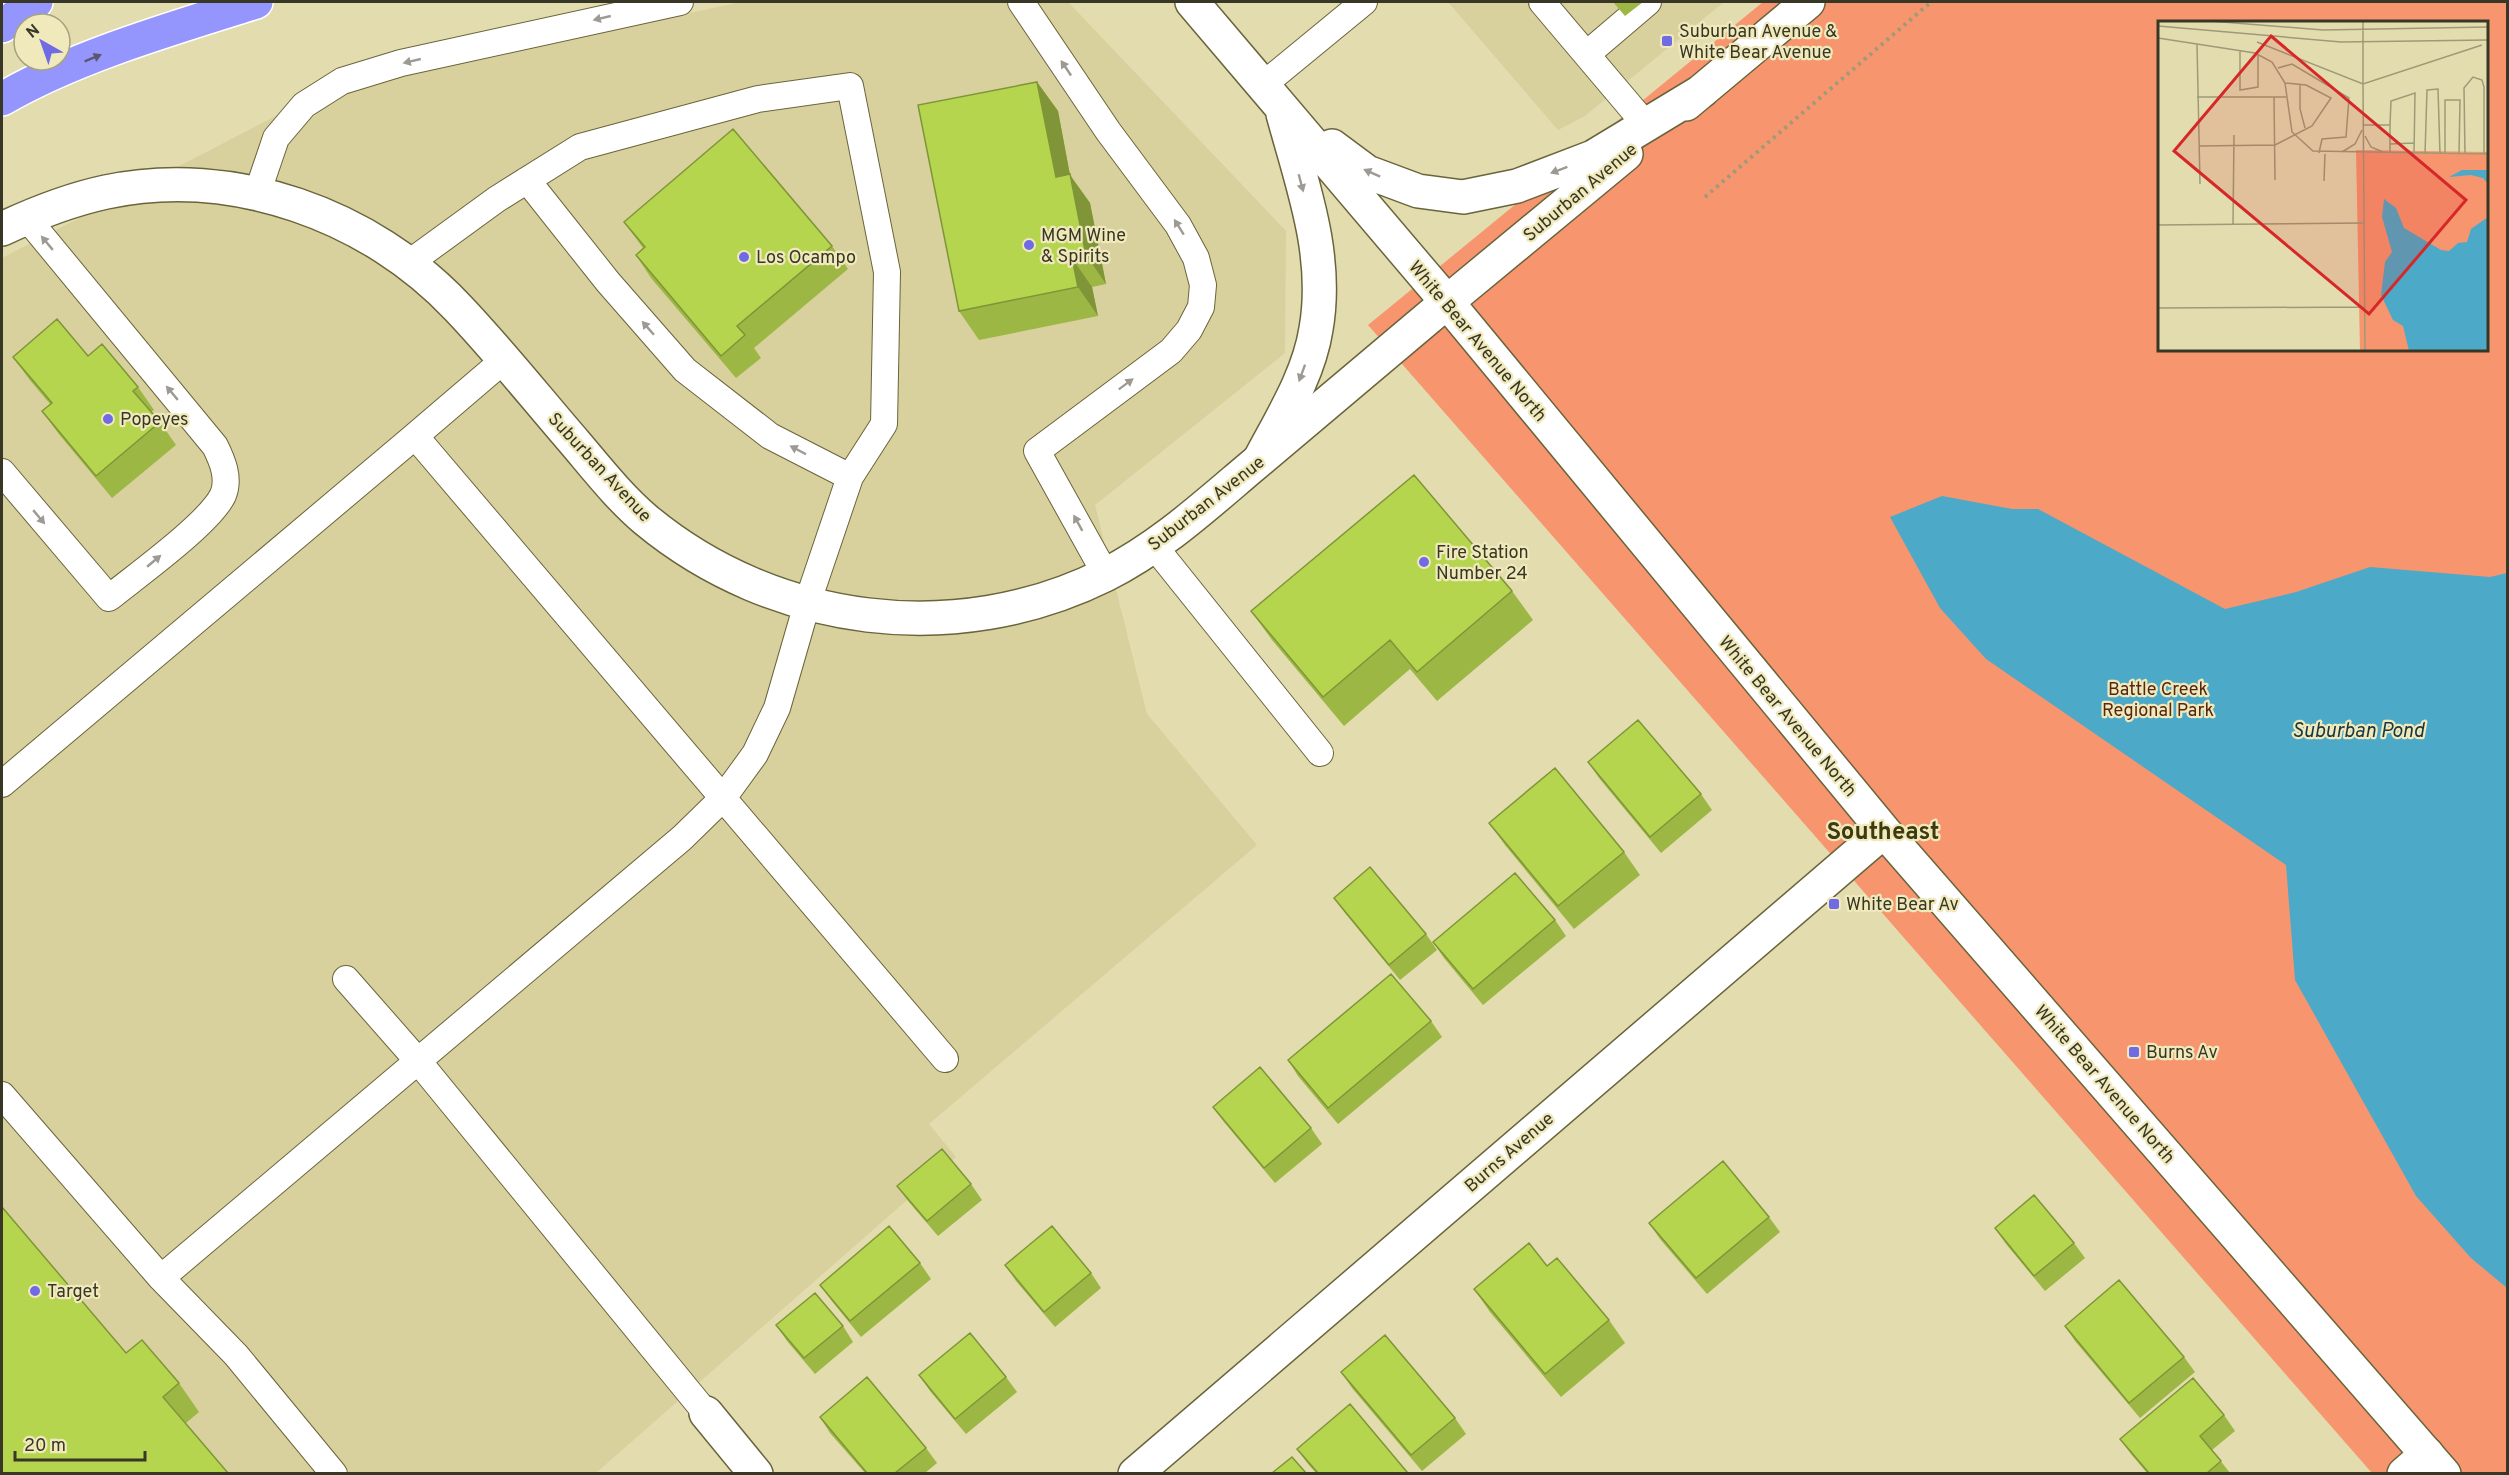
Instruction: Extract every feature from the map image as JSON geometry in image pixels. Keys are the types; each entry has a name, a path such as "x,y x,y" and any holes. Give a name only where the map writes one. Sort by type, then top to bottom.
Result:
{"highway":[{"path":"2,26 36,2"},
{"path":"2,99 24,86 153,34 256,2"}],"street":[{"name":"White Bear Avenue North","path":"1192,2 1447,302 1884,831 2425,1467"},
{"name":"Suburban Avenue","path":"14,223 48,207 109,191 173,185 236,190 297,204 356,229 409,263 456,306 601,474 646,519 711,565 768,592 829,610 907,620 986,614 1048,599 1106,575 1154,546 1808,2"},
{"path":"1272,95 1366,172 1418,191 1463,197 1517,186 1593,157 1702,91"},
{"path":"1260,459 1300,380 1316,330 1321,279 1317,240 1272,95"},
{"name":"Burns Avenue","path":"1135,1473 1884,831"},
{"path":"706,1413 756,1473"}],"lane":[{"path":"257,194 276,138 304,105 342,81 401,63 680,2"},
{"path":"1021,2 1108,131 1179,225 1196,258 1203,285 1201,307 1190,330 1171,351 1037,451 1106,575"},
{"path":"1272,95 1364,2"},
{"path":"1587,54 1648,2"},
{"path":"1547,3 1646,125"},
{"path":"161,1278 682,838 723,798 755,754 777,708 807,604 850,477 884,423 887,272 850,86 758,99 580,147 527,180 409,263"},
{"path":"527,180 608,282 685,370 770,436 850,477"},
{"path":"2,472 109,598 210,514 224,493 225,467 215,446 14,223"},
{"path":"2,784 504,360"},
{"path":"415,436 945,1059"},
{"path":"1154,546 1320,753"},
{"path":"346,979 418,1061 706,1413"},
{"path":"2,1095 161,1278 236,1355 334,1473"}],"path":[{"path":"1705,197 1931,2"}],"shaded area":[{"path":"741,2 1068,2 1286,231 1285,353 1095,505 1147,714 1257,845 929,1124 956,1157 596,1473 2,1473 2,258 320,93"},
{"path":"1448,2 1724,2 1585,116 1558,130"}],"green space":[{"name":"Battle Creek Regional Park","path":"1763,2 2507,2 2507,1473 2372,1473 1368,325"}],"water":[{"name":"Suburban Pond","path":"1942,496 2012,509 2038,509 2225,609 2296,592 2370,567 2490,577 2507,573 2507,1288 2471,1258 2416,1196 2295,980 2286,865 1986,659 1940,608 1890,517"}],"building":[{"name":"MGM Wine & Spirits","path":"1037,82 1056,177 1070,174 1086,255 1072,258 1078,287 959,311 918,105"},
{"name":"Los Ocampo","path":"733,129 832,246 737,326 745,335 721,356 636,255 645,247 624,222"},
{"name":"Popeyes","path":"57,319 88,356 102,344 138,387 133,391 160,422 96,476 42,411 52,403 13,357"},
{"name":"Fire Station Number 24","path":"1414,475 1512,591 1417,672 1390,640 1323,697 1251,611"},
{"path":"1638,720 1701,794 1650,837 1588,762"},
{"path":"1555,768 1624,852 1558,906 1489,823"},
{"path":"1370,867 1426,934 1389,965 1334,898"},
{"path":"1515,873 1555,920 1473,989 1433,942"},
{"path":"1391,974 1431,1021 1328,1108 1288,1060"},
{"path":"1260,1067 1311,1128 1264,1168 1213,1107"},
{"path":"942,1149 971,1184 927,1221 897,1186"},
{"path":"1723,1161 1769,1217 1696,1278 1649,1223"},
{"path":"2034,1195 2074,1243 2034,1276 1995,1228"},
{"name":"Target","path":"2,1207 126,1353 142,1340 179,1383 163,1397 228,1473 2,1473"},
{"path":"889,1226 920,1263 850,1321 820,1285"},
{"path":"1052,1226 1091,1273 1044,1312 1005,1265"},
{"path":"1529,1243 1547,1266 1557,1258 1609,1320 1545,1374 1474,1289"},
{"path":"2119,1280 2184,1357 2129,1403 2065,1326"},
{"path":"815,1293 843,1326 804,1358 776,1325"},
{"path":"970,1333 1006,1377 955,1419 919,1375"},
{"path":"1385,1335 1455,1418 1411,1455 1341,1372"},
{"path":"867,1377 926,1448 895,1473 867,1473 820,1417"},
{"path":"2193,1378 2224,1415 2200,1436 2221,1461 2207,1473 2149,1473 2120,1439"},
{"path":"1350,1404 1406,1473 1318,1473 1297,1449"},
{"path":"1292,1457 1306,1473 1272,1473"}],"place":[{"name":"Suburban Avenue & White Bear Avenue","path":"1667,41"},
{"name":"MGM Wine & Spirits","path":"1029,245"},
{"name":"Los Ocampo","path":"744,257"},
{"name":"Popeyes","path":"108,419"},
{"name":"Fire Station Number 24","path":"1424,562"},
{"name":"White Bear Av","path":"1834,904"},
{"name":"Burns Av","path":"2134,1052"},
{"name":"Target","path":"35,1291"}],"district":[{"name":"Southeast","path":"1883,831"}]}
